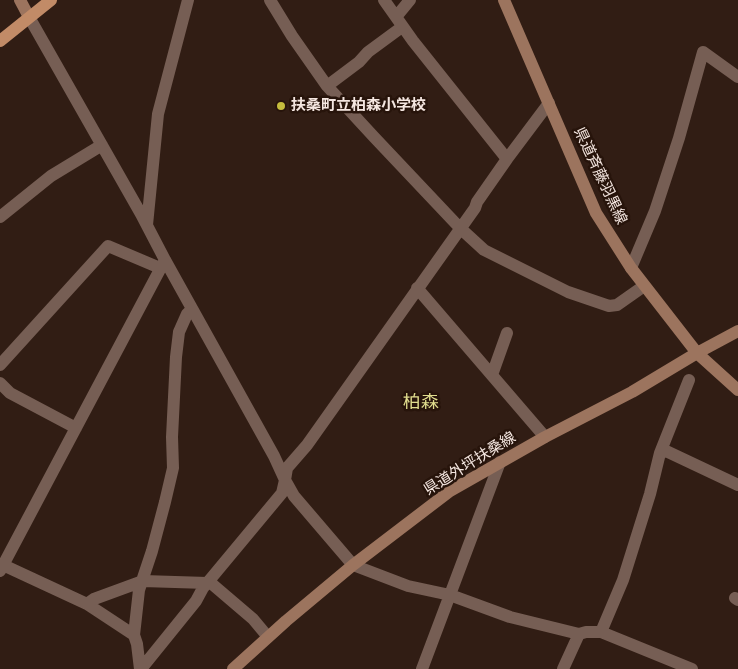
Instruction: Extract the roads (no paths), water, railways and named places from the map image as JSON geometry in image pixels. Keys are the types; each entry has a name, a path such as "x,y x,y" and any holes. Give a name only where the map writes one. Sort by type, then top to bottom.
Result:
{"main road":[{"path":"20,0 29,18"},
{"path":"0,41 51,0"},
{"name":"県道斉藤羽黒線","path":"504,0 596,213 631,268 697,353 738,390"},
{"name":"県道外坪扶桑線","path":"233,669 353,565 450,491 545,437 632,392 738,330"}],"street":[{"path":"147,225 158,114 188,0"},
{"path":"270,0 292,36 327,86 460,228 484,250 568,292 608,306 617,305 644,286"},
{"path":"384,0 399,22 507,159"},
{"path":"327,86 359,62 399,22 410,0"},
{"path":"29,18 147,225 163,264 192,309 274,456 294,496 353,565 408,586 450,595 510,617 579,634 601,632 692,669"},
{"path":"631,268 670,165 703,52 738,77"},
{"path":"141,669 196,602 207,583 282,493 286,468 307,445 475,208 477,202 507,159 549,103"},
{"path":"0,217 51,176 102,145"},
{"path":"0,365 108,246 163,264"},
{"path":"134,635 87,604 2,568 163,264"},
{"path":"417,288 545,437"},
{"path":"141,669 134,635 139,590 166,502 173,468 172,437 176,357 179,332 187,314 192,309"},
{"path":"492,375 507,333"},
{"path":"601,632 623,580 650,494 660,452 689,380"},
{"path":"0,383 10,393 76,428"},
{"path":"660,452 666,451 738,485"},
{"path":"422,669 500,462"},
{"path":"87,604 94,599 142,581 207,583 212,584 253,619 268,637"},
{"path":"563,669 579,634"}],"place":[{"name":"扶桑町立柏森小学校","path":"281,106"}],"district":[{"name":"柏森","path":"421,403"}]}
